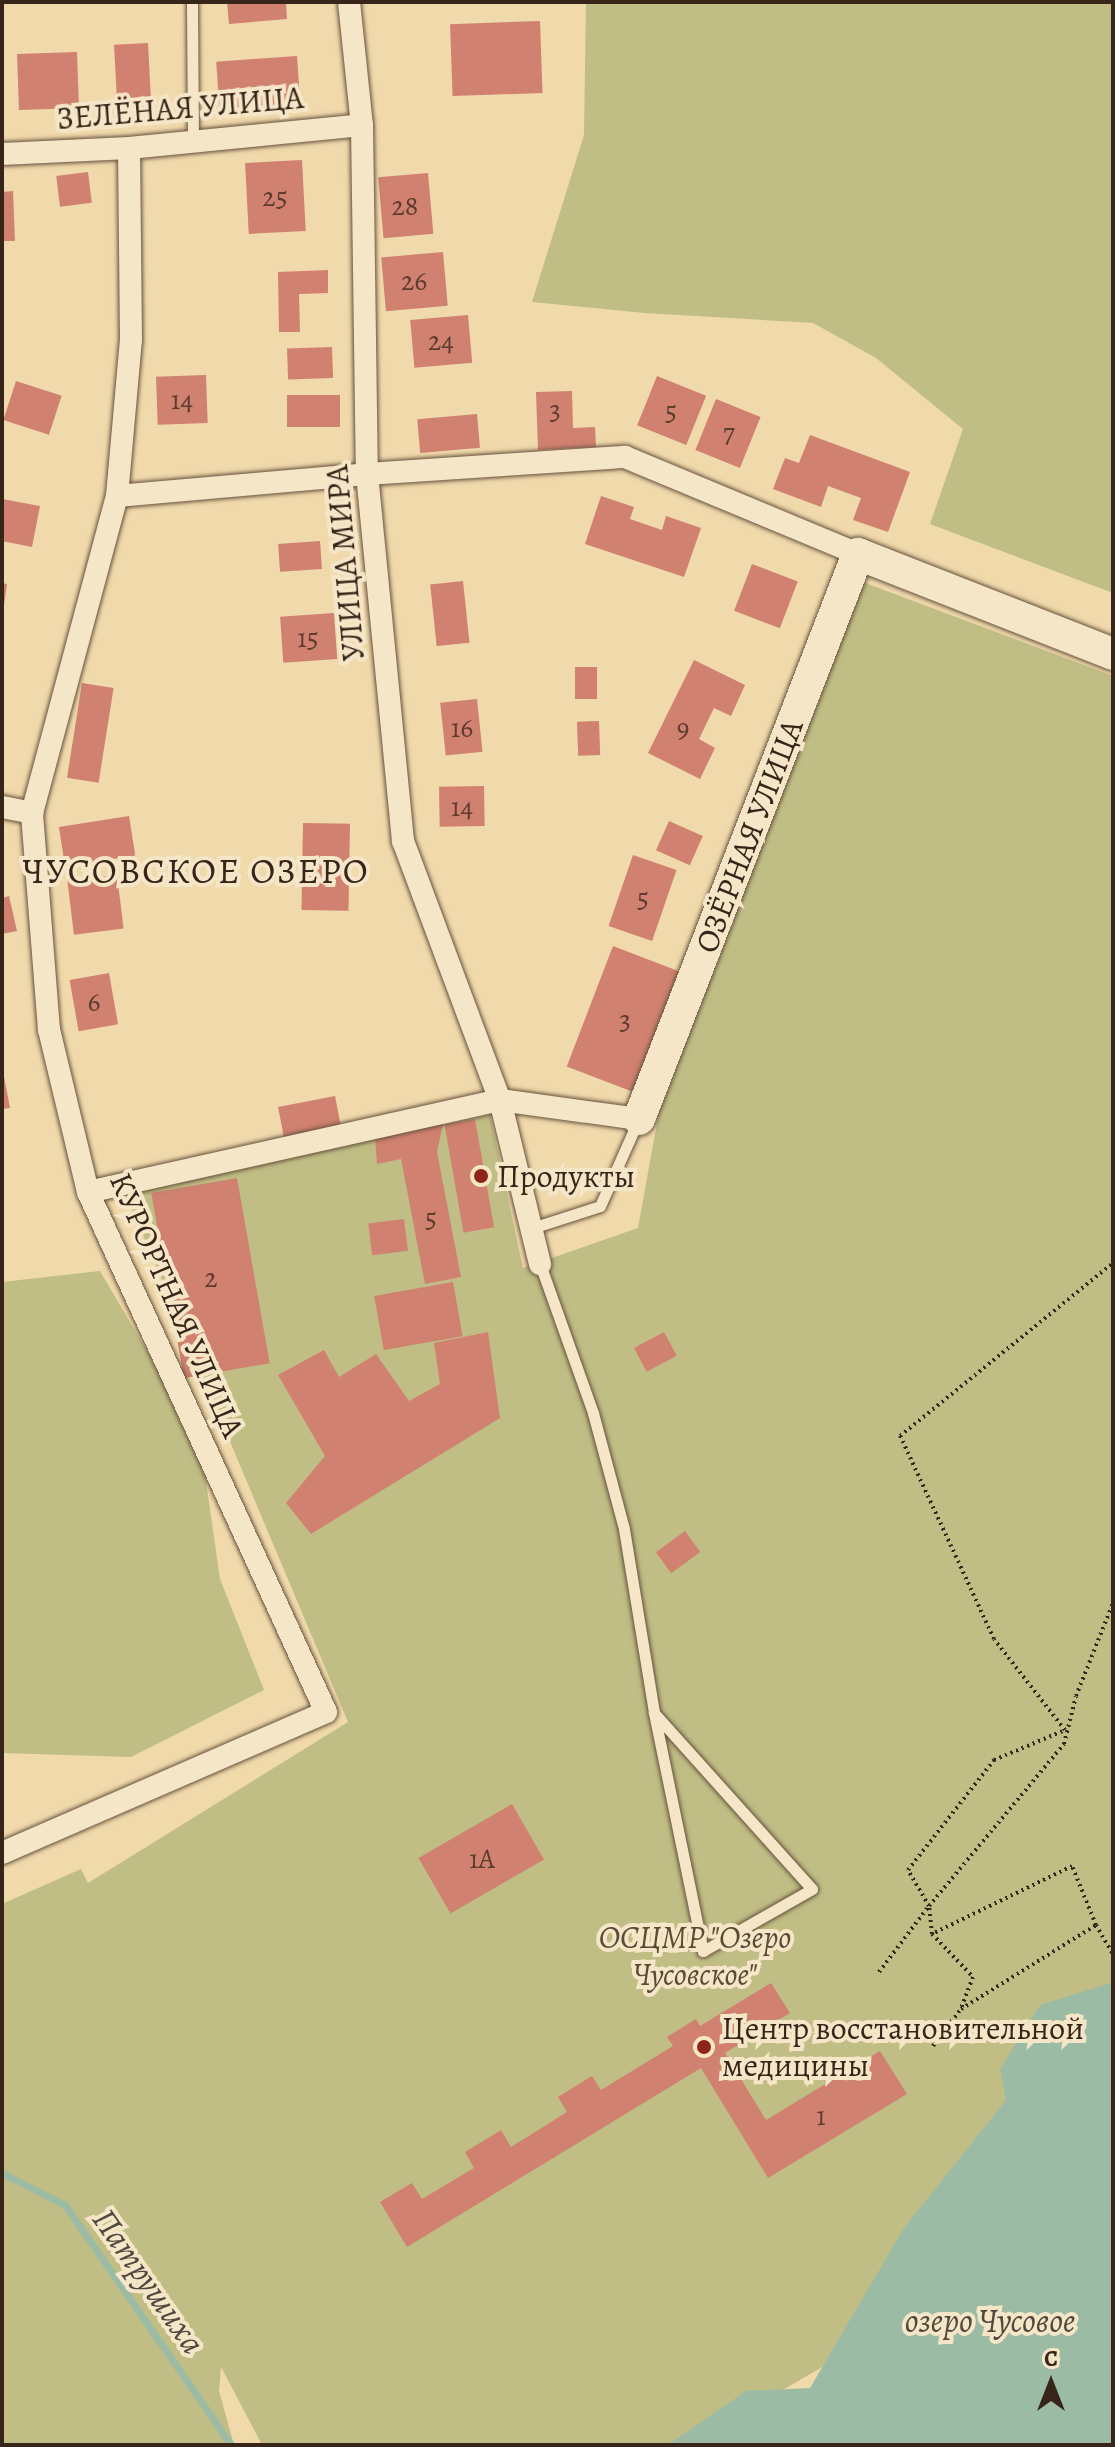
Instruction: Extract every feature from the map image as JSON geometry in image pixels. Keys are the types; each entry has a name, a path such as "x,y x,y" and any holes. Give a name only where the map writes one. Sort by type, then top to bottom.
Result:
{"street":[{"name":"УЛИЦА МИРА","path":"349,2 362,125 367,474 403,841 500,1100 540,1264"},
{"name":"ЗЕЛЁНАЯ УЛИЦА","path":"2,154 129,148 362,125"},
{"name":"КУРОРТНАЯ УЛИЦА","path":"2,1853 326,1712 88,1192 49,1030 32,813 117,496 131,340 129,148"},
{"path":"117,496 367,474 625,457 858,554 1113,654"},
{"name":"ОЗЁРНАЯ УЛИЦА","path":"639,1119 858,554"},
{"path":"2,807 32,813"},
{"path":"88,1192 500,1100 639,1119"}],"lane":[{"path":"192,2 193,141"},
{"path":"532,1228 600,1206 639,1119"},
{"path":"540,1264 593,1413 624,1529 654,1713 703,1951 812,1889 654,1713"}],"path":[{"path":"1065,1730 994,1639 900,1436 1113,1263"},
{"path":"879,1972 929,1906 1064,1744 1065,1730 1113,1603"},
{"path":"933,2046 961,2009 973,1977 932,1934 929,1906 908,1870 994,1760 1065,1730"},
{"path":"932,1934 1072,1866 1096,1925 1113,1954"},
{"path":"961,2009 1096,1925"}],"green space":[{"path":"586,2 1113,2 1113,593 930,524 963,429 876,358 813,323 645,313 532,302 584,135"},
{"name":"ОСЦМР \"Озеро Чусовское\"","path":"860,581 1113,676 1113,2198 688,2445 262,2445 221,2367 219,2391 234,2445 2,2445 2,1904 81,1869 88,1883 348,1722 125,1192 490,1115 523,1268 638,1228 660,1106"},
{"path":"100,1271 160,1373 198,1426 220,1579 264,1690 131,1757 2,1753 2,1282"}],"water":[{"name":"озеро Чусовое","path":"1111,1983 1113,2445 668,2445 746,2391 810,2388 904,2228 1006,2100 1000,2069 1040,2005"}],"building":[{"path":"227,2 286,2 287,19 229,24"},
{"path":"540,21 543,93 453,96 450,24"},
{"path":"148,43 151,107 117,109 114,45"},
{"path":"77,52 79,108 19,110 17,54"},
{"path":"297,56 300,105 220,111 216,62"},
{"path":"302,160 306,231 249,234 245,163"},
{"path":"88,172 92,203 60,207 56,176"},
{"path":"428,173 433,234 384,238 378,177"},
{"path":"13,191 15,241 2,241 2,192"},
{"path":"443,252 448,306 386,311 381,257"},
{"path":"328,270 328,293 299,294 300,332 279,332 278,272"},
{"path":"468,315 472,363 414,368 410,320"},
{"path":"332,347 333,378 288,380 287,349"},
{"path":"206,375 208,423 158,425 156,377"},
{"path":"657,376 706,396 686,445 637,425"},
{"path":"16,381 62,396 49,435 3,420"},
{"path":"572,391 573,428 595,427 596,447 538,450 536,392"},
{"path":"287,395 340,395 340,427 287,427"},
{"path":"716,399 761,417 740,468 695,450"},
{"path":"477,414 480,448 420,453 417,419"},
{"path":"810,435 910,472 888,532 853,520 861,498 828,486 821,507 773,489 785,458 799,463"},
{"path":"601,496 634,507 630,519 662,530 666,516 701,528 684,577 585,544"},
{"path":"2,499 40,506 32,547 2,541"},
{"path":"320,541 322,569 280,572 278,544"},
{"path":"752,564 798,582 780,628 734,611"},
{"path":"463,581 469,643 437,646 430,584"},
{"path":"2,583 7,584 4,605 2,605"},
{"path":"334,613 337,659 283,663 280,617"},
{"path":"694,660 745,685 731,716 714,708 699,739 715,748 700,779 648,753"},
{"path":"575,667 597,667 597,699 575,699"},
{"path":"82,683 114,688 99,783 67,778"},
{"path":"477,699 483,752 446,756 440,703"},
{"path":"599,721 600,755 578,756 577,722"},
{"path":"484,786 485,826 440,827 439,787"},
{"path":"129,816 135,856 65,867 59,827"},
{"path":"669,821 703,836 690,865 656,850"},
{"path":"303,823 350,824 348,911 301,910"},
{"path":"633,855 676,870 652,941 609,926"},
{"path":"117,875 124,929 74,935 67,881"},
{"path":"9,896 17,931 2,934 2,898"},
{"path":"613,946 684,973 638,1094 567,1066"},
{"path":"109,973 118,1024 79,1031 70,980"},
{"path":"2,1066 10,1108 2,1109"},
{"path":"335,1096 341,1127 284,1138 278,1107"},
{"path":"475,1119 494,1227 464,1233 444,1124"},
{"path":"443,1124 437,1152 461,1277 425,1284 401,1159 377,1164 375,1138"},
{"path":"237,1178 270,1363 184,1378 151,1193"},
{"path":"404,1219 408,1251 372,1255 368,1223"},
{"path":"453,1282 463,1336 384,1350 374,1296"},
{"path":"488,1332 500,1418 311,1534 286,1503 325,1456 278,1375 324,1350 339,1377 376,1354 409,1401 440,1384 434,1343"},
{"path":"664,1332 677,1356 647,1372 634,1348"},
{"path":"685,1531 700,1552 671,1573 656,1552"},
{"path":"512,1804 544,1859 450,1913 418,1858"},
{"path":"771,1983 790,2013 725,2053 766,2120 880,2051 907,2094 768,2178 701,2068 407,2247 380,2202 412,2183 422,2199 474,2168 465,2152 501,2130 511,2147 567,2112 558,2097 592,2076 601,2090 673,2046 667,2037 696,2019 700,2026"}],"waterway":[{"name":"Патрушиха","path":"2,2173 65,2205 231,2445"}],"place":[{"name":"Продукты","path":"481,1176"},
{"name":"Центр восстановительной медицины","path":"704,2047"}],"district":[{"name":"ЧУСОВСКОЕ ОЗЕРО","path":"196,871"}]}
